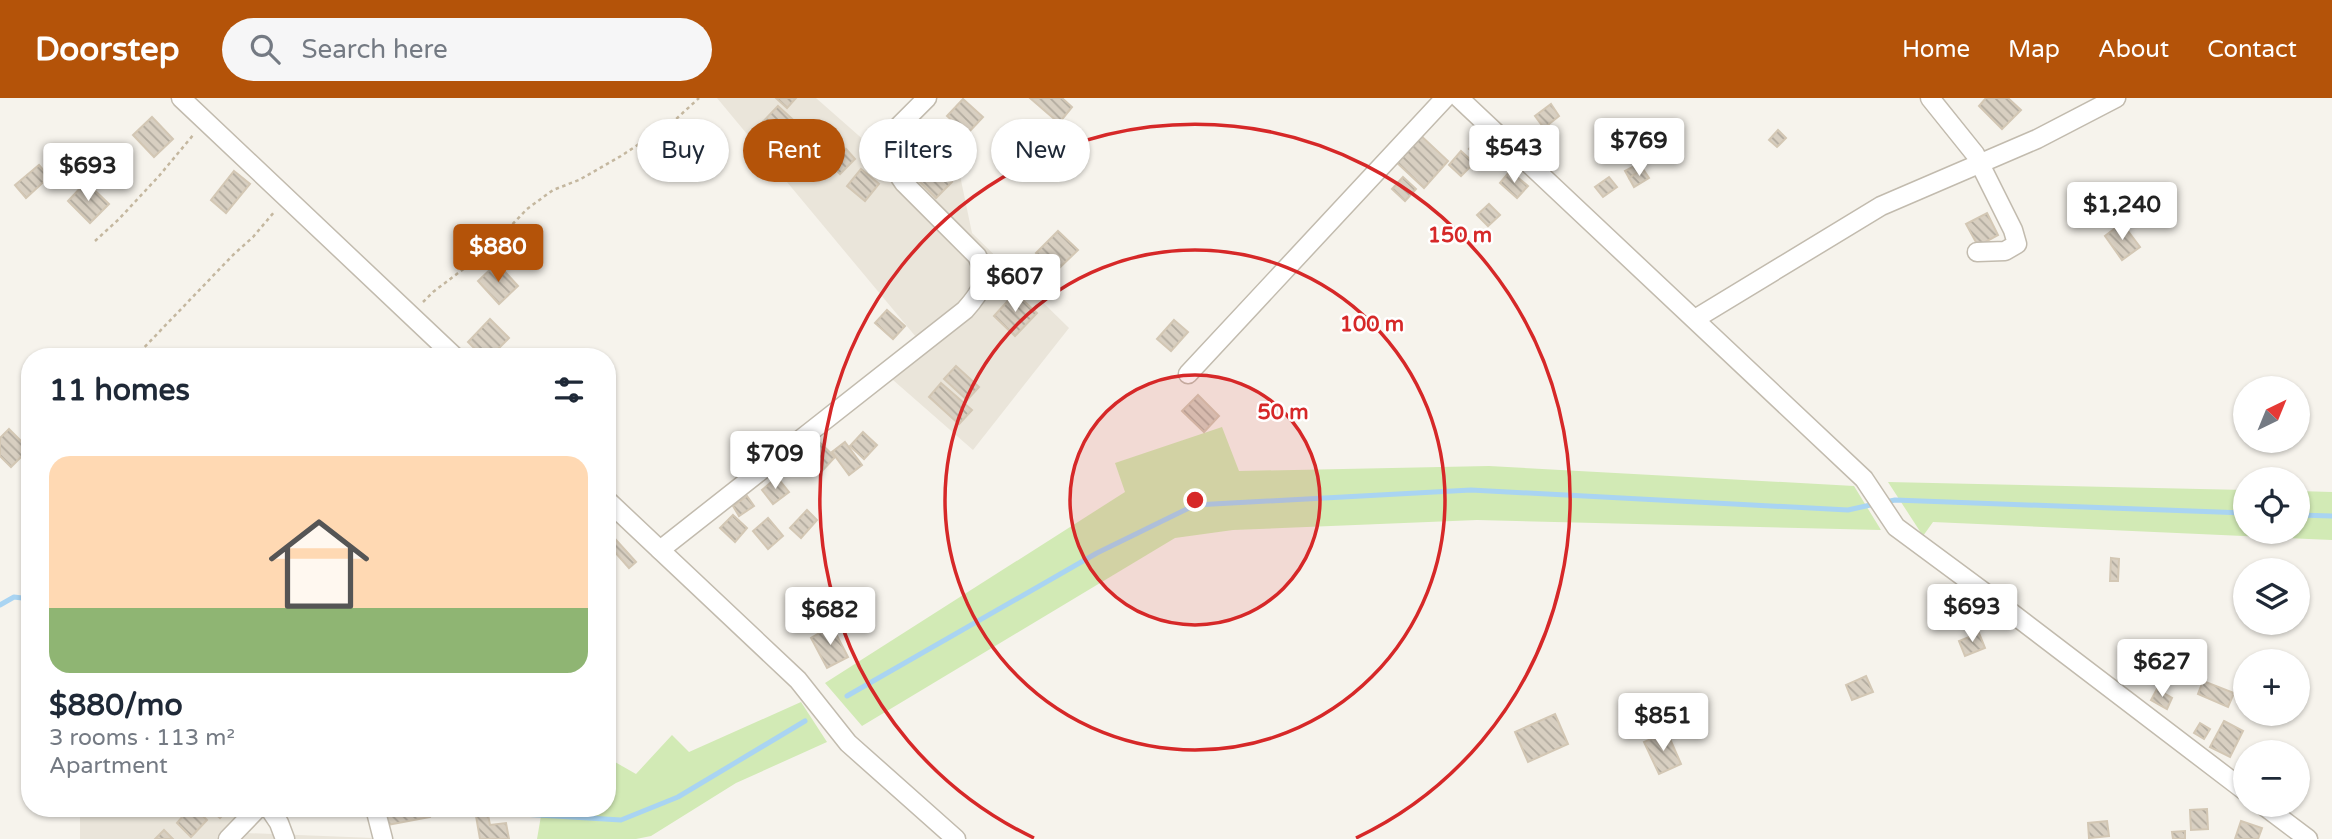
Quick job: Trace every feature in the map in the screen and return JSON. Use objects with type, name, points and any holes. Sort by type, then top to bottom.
[{"type":"street","points":[[181,98],[446,348]]},
{"type":"street","points":[[660,550],[965,310],[978,295],[984,270],[976,256],[904,183],[891,164],[891,144],[899,126],[927,98]]},
{"type":"street","points":[[1188,374],[1445,98]]},
{"type":"street","points":[[1460,98],[1864,479],[1895,527],[2233,782]]},
{"type":"street","points":[[1930,98],[1975,154],[2013,230],[2017,244],[2005,251],[1977,252]]},
{"type":"street","points":[[1695,319],[1881,206],[1979,165],[2116,98]]},
{"type":"street","points":[[616,508],[798,680],[848,743],[956,839]]},
{"type":"street","points":[[228,839],[249,817]]},
{"type":"street","points":[[276,817],[285,839]]},
{"type":"street","points":[[377,817],[383,839]]},
{"type":"street","points":[[2279,817],[2308,839]]},
{"type":"path","points":[[410,314],[433,292],[486,252],[527,209],[553,190],[579,180],[632,149],[674,121],[699,98]]},
{"type":"path","points":[[95,241],[159,176],[206,121]]},
{"type":"path","points":[[144,348],[253,237],[286,197]]},
{"type":"shaded area","points":[[717,98],[816,98],[840,119],[743,119],[743,129]]},
{"type":"shaded area","points":[[845,124],[859,136],[859,182],[961,182],[972,233],[1069,328],[973,450],[885,373],[921,343],[787,182],[845,182]]},
{"type":"shaded area","points":[[80,817],[256,817],[235,839],[80,839]]},
{"type":"shaded area","points":[[246,833],[399,839],[240,839]]},
{"type":"green space","points":[[1222,427],[1239,471],[1489,466],[1854,486],[1881,530],[1477,520],[1233,530],[1175,538],[862,726],[825,683],[1125,492],[1115,463]]},
{"type":"green space","points":[[1888,482],[2233,490],[2233,536],[1933,522],[1923,536]]},
{"type":"green space","points":[[2310,491],[2332,492],[2332,540],[2310,539]]},
{"type":"green space","points":[[801,702],[827,742],[736,783],[651,836],[636,839],[537,839],[541,817],[616,817],[616,763],[636,774],[672,735],[689,752]]},
{"type":"building","points":[[776,98],[796,98],[787,108]]},
{"type":"building","points":[[1030,98],[1062,98],[1072,107],[1062,119],[1054,119]]},
{"type":"building","points":[[1986,98],[2008,98],[2021,110],[2002,129],[1979,106]]},
{"type":"building","points":[[963,99],[983,117],[977,123],[977,119],[950,119],[947,116]]},
{"type":"building","points":[[1551,104],[1559,116],[1544,128],[1535,116]]},
{"type":"building","points":[[778,106],[792,119],[766,119]]},
{"type":"building","points":[[152,117],[173,139],[154,157],[133,135]]},
{"type":"building","points":[[1778,130],[1786,138],[1777,147],[1769,140]]},
{"type":"building","points":[[1418,133],[1448,161],[1424,188],[1393,159]]},
{"type":"building","points":[[1481,135],[1503,156],[1491,169],[1469,149]]},
{"type":"building","points":[[845,150],[855,159],[845,169]]},
{"type":"building","points":[[1461,151],[1474,163],[1461,176],[1449,165]]},
{"type":"building","points":[[1640,163],[1643,169],[1629,178],[1625,171]]},
{"type":"building","points":[[39,165],[49,177],[26,198],[15,185]]},
{"type":"building","points":[[1643,169],[1649,178],[1634,187],[1629,178]]},
{"type":"building","points":[[234,171],[250,184],[226,213],[211,200]]},
{"type":"building","points":[[859,171],[859,182],[879,184],[865,201],[847,186]]},
{"type":"building","points":[[1510,171],[1528,186],[1517,198],[1500,183]]},
{"type":"building","points":[[1403,177],[1416,189],[1405,201],[1392,189]]},
{"type":"building","points":[[1609,177],[1617,187],[1603,197],[1595,187]]},
{"type":"building","points":[[86,182],[109,204],[90,223],[68,201]]},
{"type":"building","points":[[920,182],[952,182],[936,198]]},
{"type":"building","points":[[1489,204],[1500,215],[1488,226],[1477,215]]},
{"type":"building","points":[[1987,213],[1998,235],[1978,246],[1966,224]]},
{"type":"building","points":[[2122,223],[2140,247],[2122,260],[2105,236]]},
{"type":"building","points":[[1058,231],[1078,250],[1055,272],[1036,253]]},
{"type":"building","points":[[497,263],[518,286],[499,304],[478,281]]},
{"type":"building","points":[[1015,293],[1037,313],[1015,336],[994,316]]},
{"type":"building","points":[[887,310],[905,326],[893,339],[875,323]]},
{"type":"building","points":[[490,319],[509,338],[499,348],[474,348],[468,342]]},
{"type":"building","points":[[1174,320],[1188,332],[1171,351],[1157,339]]},
{"type":"building","points":[[956,366],[979,387],[967,400],[944,379]]},
{"type":"building","points":[[941,383],[972,410],[959,424],[929,397]]},
{"type":"building","points":[[1198,395],[1219,416],[1204,432],[1182,411]]},
{"type":"building","points":[[9,429],[21,441],[21,457],[11,467],[0,456],[0,438]]},
{"type":"building","points":[[863,432],[877,445],[864,459],[850,446]]},
{"type":"building","points":[[817,440],[835,457],[821,472],[803,455]]},
{"type":"building","points":[[845,442],[862,465],[849,475],[832,452]]},
{"type":"building","points":[[777,477],[789,492],[773,504],[762,490]]},
{"type":"building","points":[[747,496],[754,506],[739,516],[733,506]]},
{"type":"building","points":[[807,510],[817,520],[801,538],[790,528]]},
{"type":"building","points":[[733,515],[747,528],[735,542],[720,528]]},
{"type":"building","points":[[768,518],[783,536],[768,549],[753,531]]},
{"type":"building","points":[[616,540],[636,562],[629,568],[616,553]]},
{"type":"building","points":[[2111,558],[2119,559],[2118,581],[2110,581]]},
{"type":"building","points":[[832,626],[848,657],[827,668],[811,638]]},
{"type":"building","points":[[1979,633],[1985,648],[1965,656],[1959,641]]},
{"type":"building","points":[[1866,676],[1873,692],[1852,700],[1846,685]]},
{"type":"building","points":[[2203,681],[2233,693],[2228,707],[2198,694]]},
{"type":"building","points":[[2157,689],[2172,698],[2167,709],[2151,700]]},
{"type":"building","points":[[1555,714],[1568,744],[1528,762],[1515,732]]},
{"type":"building","points":[[2224,721],[2243,731],[2238,740],[2233,740],[2230,757],[2210,747]]},
{"type":"building","points":[[2200,723],[2210,729],[2204,739],[2194,733]]},
{"type":"building","points":[[1667,732],[1681,764],[1659,774],[1644,742]]},
{"type":"building","points":[[2207,809],[2208,829],[2191,830],[2190,810]]},
{"type":"building","points":[[182,817],[204,817],[207,820],[191,837],[177,823]]},
{"type":"building","points":[[386,817],[430,817],[387,825]]},
{"type":"building","points":[[476,817],[488,817],[490,825],[506,823],[509,839],[480,839]]},
{"type":"building","points":[[2107,821],[2109,836],[2089,838],[2088,823]]},
{"type":"building","points":[[2241,821],[2262,828],[2258,839],[2235,839]]},
{"type":"building","points":[[164,830],[173,839],[155,839]]},
{"type":"building","points":[[2185,831],[2185,839],[2173,839],[2172,832]]},
{"type":"waterway","points":[[847,696],[1097,553],[1195,505],[1471,490],[1848,510],[1875,504]]},
{"type":"waterway","points":[[1885,502],[1895,500],[2233,513]]},
{"type":"waterway","points":[[2310,515],[2332,516]]},
{"type":"waterway","points":[[0,605],[14,597],[21,598]]},
{"type":"waterway","points":[[572,817],[621,820],[678,797],[805,721]]}]
